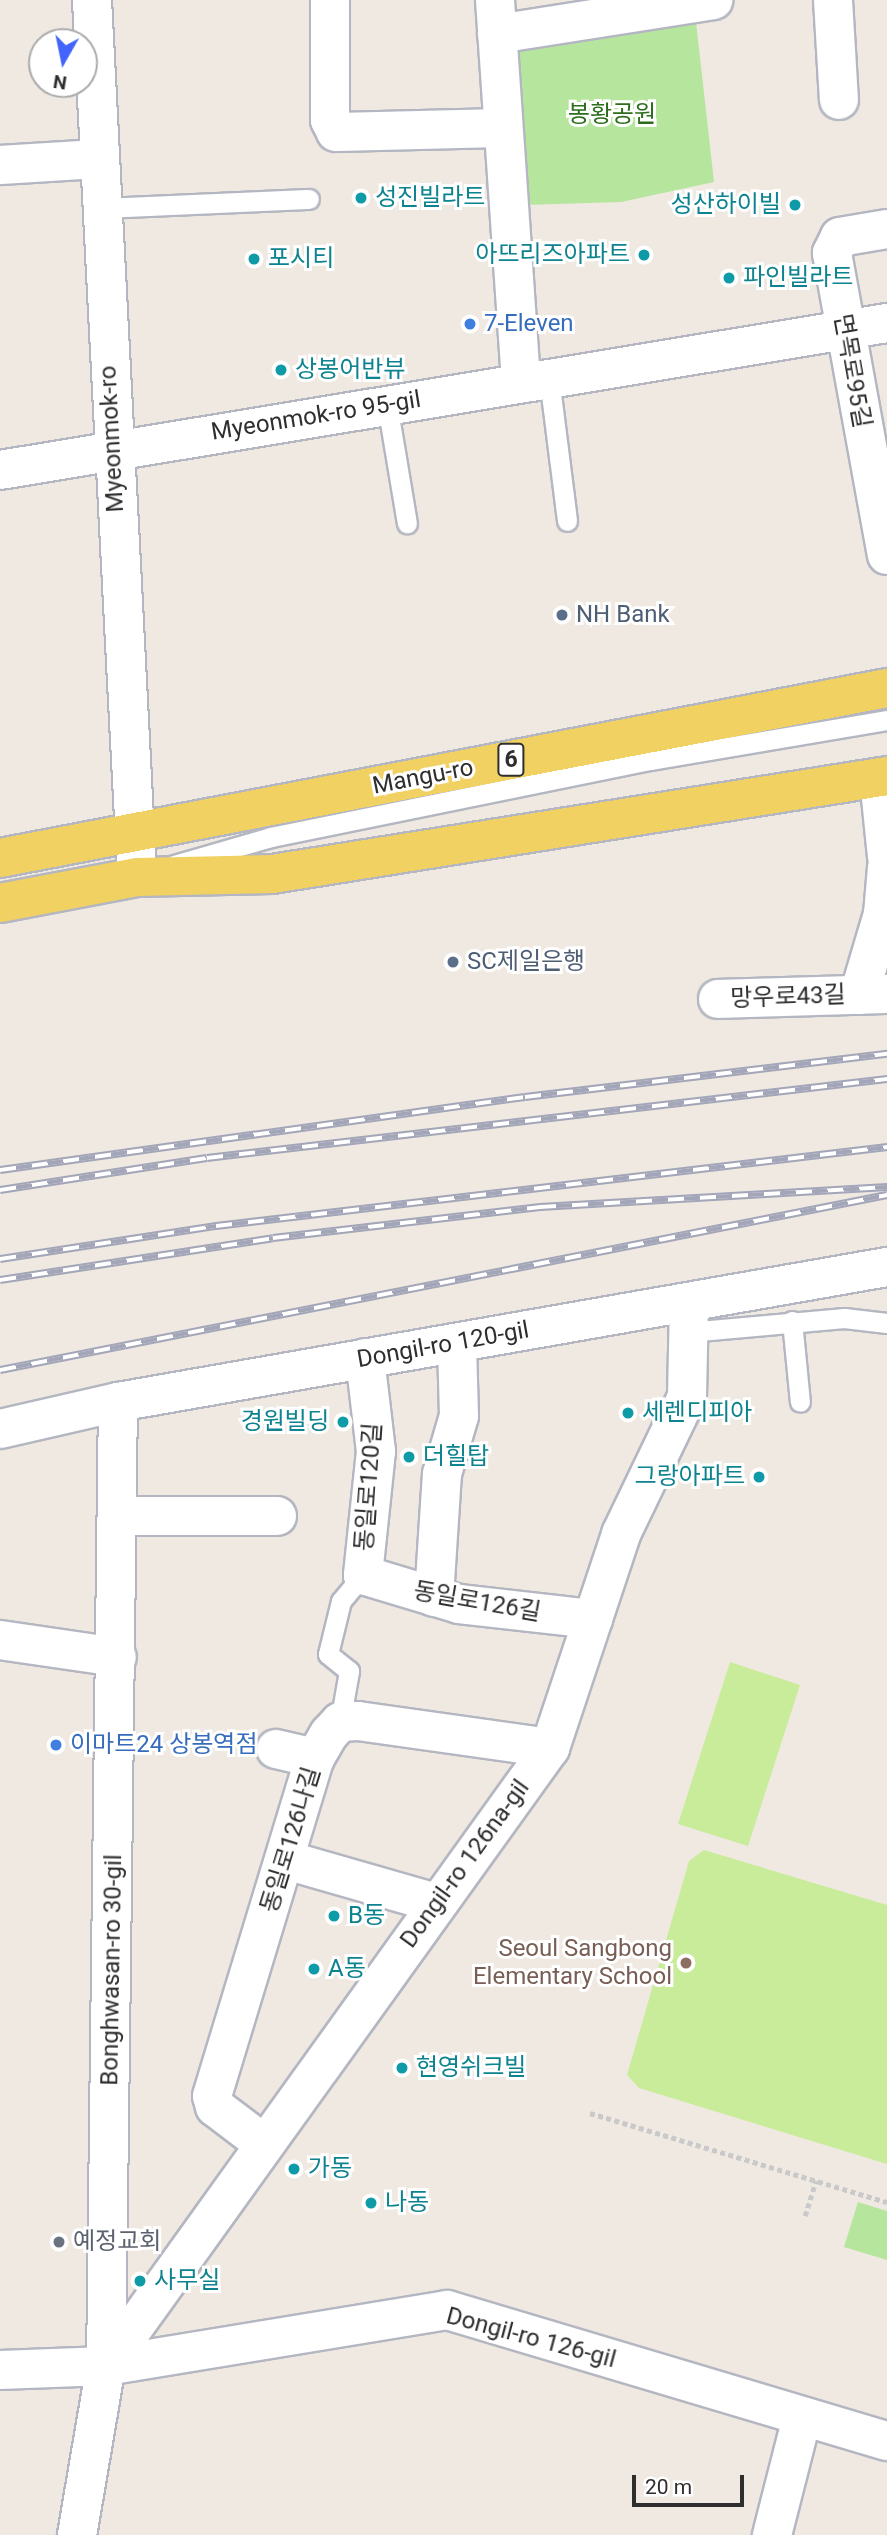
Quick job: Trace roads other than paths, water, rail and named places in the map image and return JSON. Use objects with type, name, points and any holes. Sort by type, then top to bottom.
[{"type":"main road","name":"Mangu-ro","points":[[0,858],[887,688]]},
{"type":"main road","points":[[0,903],[137,877],[272,874],[883,777]]},
{"type":"street","name":"Myeonmok-ro","points":[[92,0],[112,450],[137,877]]},
{"type":"street","points":[[330,0],[330,120],[336,132],[503,128]]},
{"type":"street","points":[[535,381],[503,128],[496,17],[713,0]]},
{"type":"street","points":[[833,0],[839,100]]},
{"type":"street","points":[[0,165],[99,159]]},
{"type":"street","name":"면목로95길","points":[[887,229],[834,240],[832,253],[843,330],[887,555]]},
{"type":"street","name":"Myeonmok-ro 95-gil","points":[[0,470],[887,323]]},
{"type":"street","points":[[883,777],[887,857]]},
{"type":"street","name":"망우로43길","points":[[718,999],[873,994],[887,867]]},
{"type":"street","name":"Dongil-ro 120-gil","points":[[0,1429],[118,1402],[365,1357],[457,1343],[689,1317],[887,1267]]},
{"type":"street","name":"Dongil-ro 126na-gil","points":[[106,2366],[436,1903],[550,1748],[621,1534],[687,1397],[689,1317]]},
{"type":"street","points":[[434,1597],[442,1474],[458,1416],[457,1343]]},
{"type":"street","name":"동일로120길","points":[[363,1575],[376,1451],[365,1357]]},
{"type":"street","name":"Bonghwasan-ro 30-gil","points":[[77,2535],[106,2366],[119,1516],[118,1402]]},
{"type":"street","points":[[119,1516],[277,1516]]},
{"type":"street","name":"동일로126길","points":[[363,1575],[434,1597],[593,1619]]},
{"type":"street","points":[[0,1640],[117,1657]]},
{"type":"street","points":[[340,1722],[550,1748]]},
{"type":"street","name":"동일로126나길","points":[[264,2144],[212,2102],[315,1758],[340,1722]]},
{"type":"street","points":[[276,1749],[315,1758]]},
{"type":"street","points":[[286,1860],[436,1903]]},
{"type":"street","name":"Dongil-ro 126-gil","points":[[0,2370],[106,2366],[447,2310],[887,2441]]},
{"type":"street","points":[[772,2535],[802,2417]]},
{"type":"lane","points":[[101,208],[309,200]]},
{"type":"lane","points":[[535,381],[567,521]]},
{"type":"lane","points":[[387,404],[407,523]]},
{"type":"lane","points":[[137,877],[271,836],[650,760],[887,720]]},
{"type":"lane","points":[[689,1317],[792,1321],[844,1318],[887,1322]]},
{"type":"lane","points":[[792,1321],[800,1402]]},
{"type":"lane","points":[[340,1722],[349,1671],[328,1654],[341,1601],[363,1575]]},
{"type":"railway","points":[[0,1170],[525,1097],[887,1054]]},
{"type":"railway","points":[[0,1190],[207,1158],[887,1079]]},
{"type":"railway","points":[[0,1259],[216,1226],[887,1147]]},
{"type":"railway","points":[[0,1280],[273,1238],[540,1207],[887,1187]]},
{"type":"railway","points":[[0,1370],[887,1195]]},
{"type":"place","name":"성진빌라트","points":[[361,198]]},
{"type":"place","name":"성산하이빌","points":[[795,205]]},
{"type":"place","name":"아뜨리즈아파트","points":[[644,255]]},
{"type":"place","name":"포시티","points":[[254,259]]},
{"type":"place","name":"파인빌라트","points":[[729,278]]},
{"type":"place","name":"7-Eleven","points":[[470,324]]},
{"type":"place","name":"상봉어반뷰","points":[[281,370]]},
{"type":"place","name":"NH Bank","points":[[562,615]]},
{"type":"place","name":"SC제일은행","points":[[453,962]]},
{"type":"place","name":"세렌디피아","points":[[628,1413]]},
{"type":"place","name":"경원빌딩","points":[[343,1422]]},
{"type":"place","name":"더힐탑","points":[[409,1457]]},
{"type":"place","name":"그랑아파트","points":[[759,1477]]},
{"type":"place","name":"이마트24 상봉역점","points":[[56,1745]]},
{"type":"place","name":"B동","points":[[334,1916]]},
{"type":"place","name":"Seoul Sangbong Elementary School","points":[[686,1963]]},
{"type":"place","name":"A동","points":[[314,1969]]},
{"type":"place","name":"현영쉬크빌","points":[[402,2068]]},
{"type":"place","name":"가동","points":[[294,2169]]},
{"type":"place","name":"나동","points":[[371,2203]]},
{"type":"place","name":"예정교회","points":[[59,2242]]},
{"type":"place","name":"사무실","points":[[140,2281]]},
{"type":"park label","name":"봉황공원","points":[[612,115]]}]
